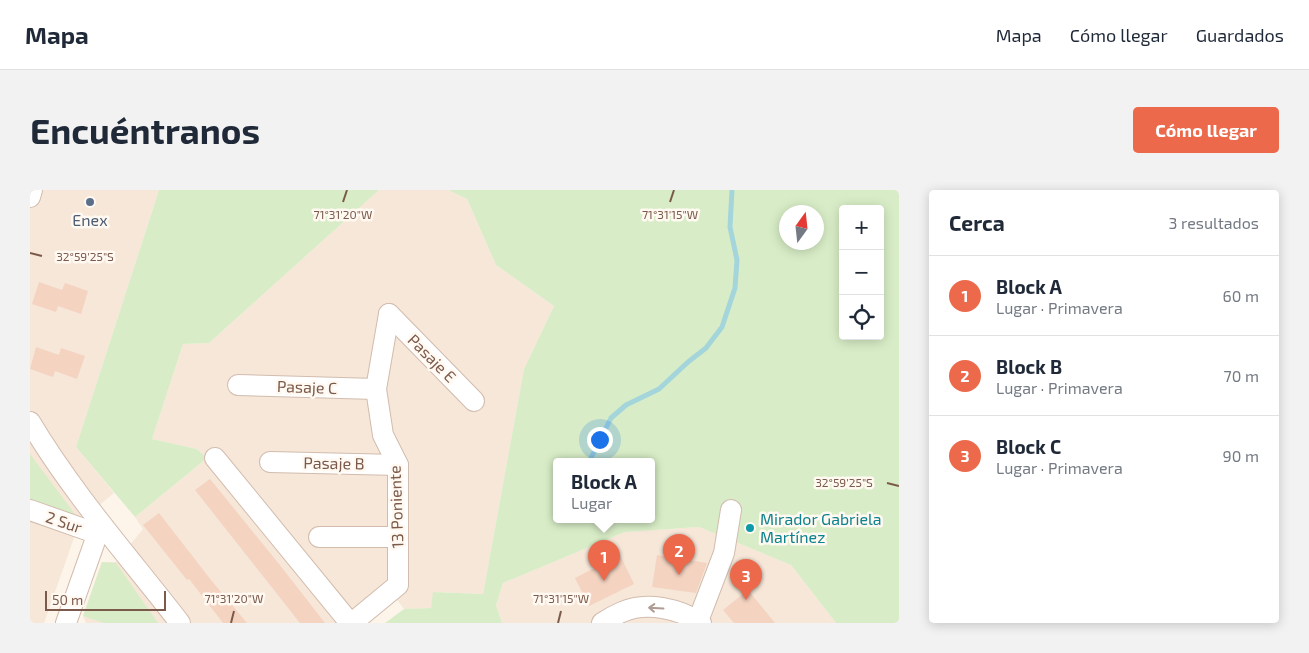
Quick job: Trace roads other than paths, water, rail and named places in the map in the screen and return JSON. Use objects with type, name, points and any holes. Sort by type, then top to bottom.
[{"type":"street","points":[[30,197],[32,190]]},
{"type":"street","name":"13 Poniente","points":[[351,623],[398,585],[398,465],[383,435],[376,389],[389,314]]},
{"type":"street","name":"Pasaje E","points":[[389,314],[474,401]]},
{"type":"street","name":"Pasaje C","points":[[238,385],[376,389]]},
{"type":"street","points":[[30,422],[99,528],[180,623]]},
{"type":"street","points":[[215,458],[351,623]]},
{"type":"street","name":"Pasaje B","points":[[270,462],[398,465]]},
{"type":"street","name":"2 Sur","points":[[30,510],[99,528]]},
{"type":"street","points":[[602,623],[624,611],[649,607],[674,610],[699,622],[724,552],[731,510]]},
{"type":"street","points":[[66,623],[99,528]]},
{"type":"street","points":[[319,537],[398,537]]},
{"type":"waterway","points":[[591,458],[611,418],[626,405],[659,389],[706,348],[722,327],[735,288],[737,260],[730,227],[732,190]]},
{"type":"place","name":"Enex","points":[[90,202]]},
{"type":"place","name":"Mirador Gabriela Martínez","points":[[750,528]]},
{"type":"place","name":"Block B","points":[[679,575]]},
{"type":"place","name":"Block A","points":[[604,581]]},
{"type":"place","name":"Block C","points":[[746,600]]}]
